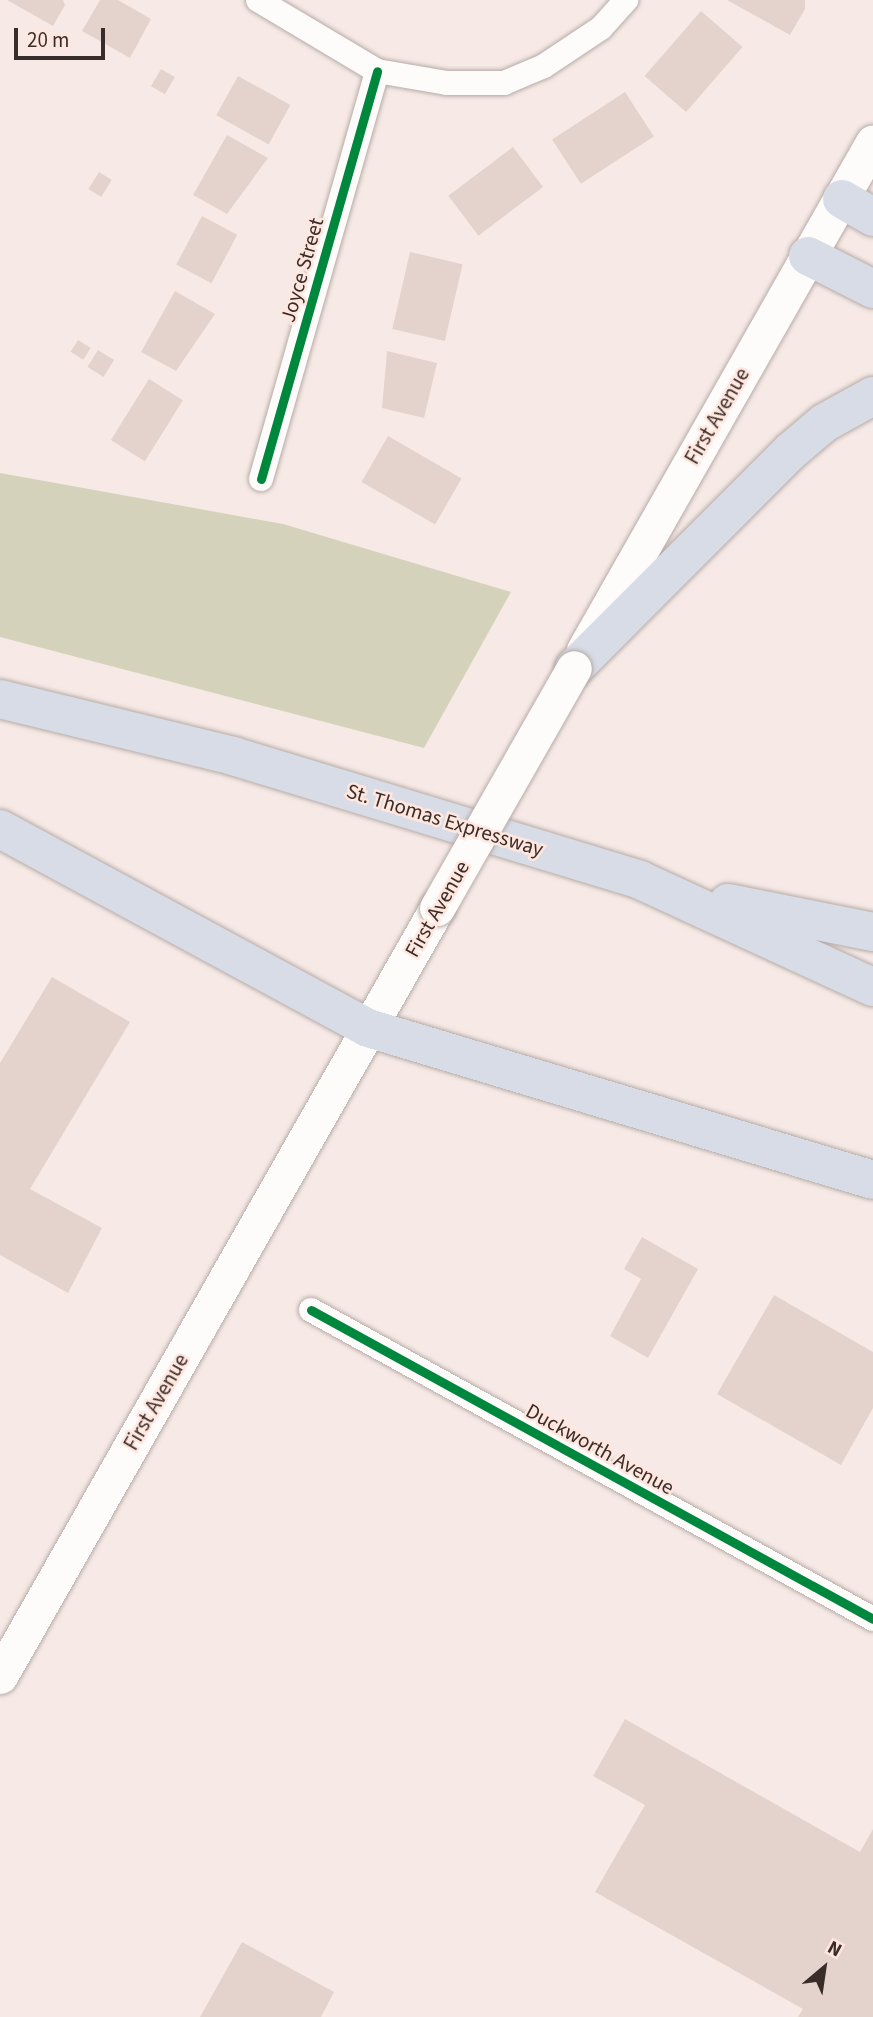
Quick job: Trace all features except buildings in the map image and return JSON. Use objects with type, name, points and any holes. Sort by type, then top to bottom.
[{"type":"highway","points":[[808,256],[873,289]]},
{"type":"highway","points":[[574,668],[790,451],[824,423],[873,396]]},
{"type":"highway","name":"St. Thomas Expressway","points":[[0,699],[233,757],[640,880],[873,987]]},
{"type":"highway","points":[[0,829],[368,1028],[873,1180]]},
{"type":"highway","points":[[640,880],[873,932]]},
{"type":"main road","name":"First Avenue","points":[[0,1676],[808,256],[857,208],[873,142]]},
{"type":"street","points":[[258,0],[377,71],[447,83],[503,83],[577,47],[626,0]]},
{"type":"street","name":"Joyce Street","points":[[261,479],[377,71]]},
{"type":"street","name":"Duckworth Avenue","points":[[311,1310],[873,1619]]},
{"type":"shaded area","points":[[0,473],[283,524],[511,592],[424,748],[0,637]]},
{"type":"cycle path","points":[[261,479],[377,71]]},
{"type":"cycle path","points":[[311,1310],[873,1619]]}]
